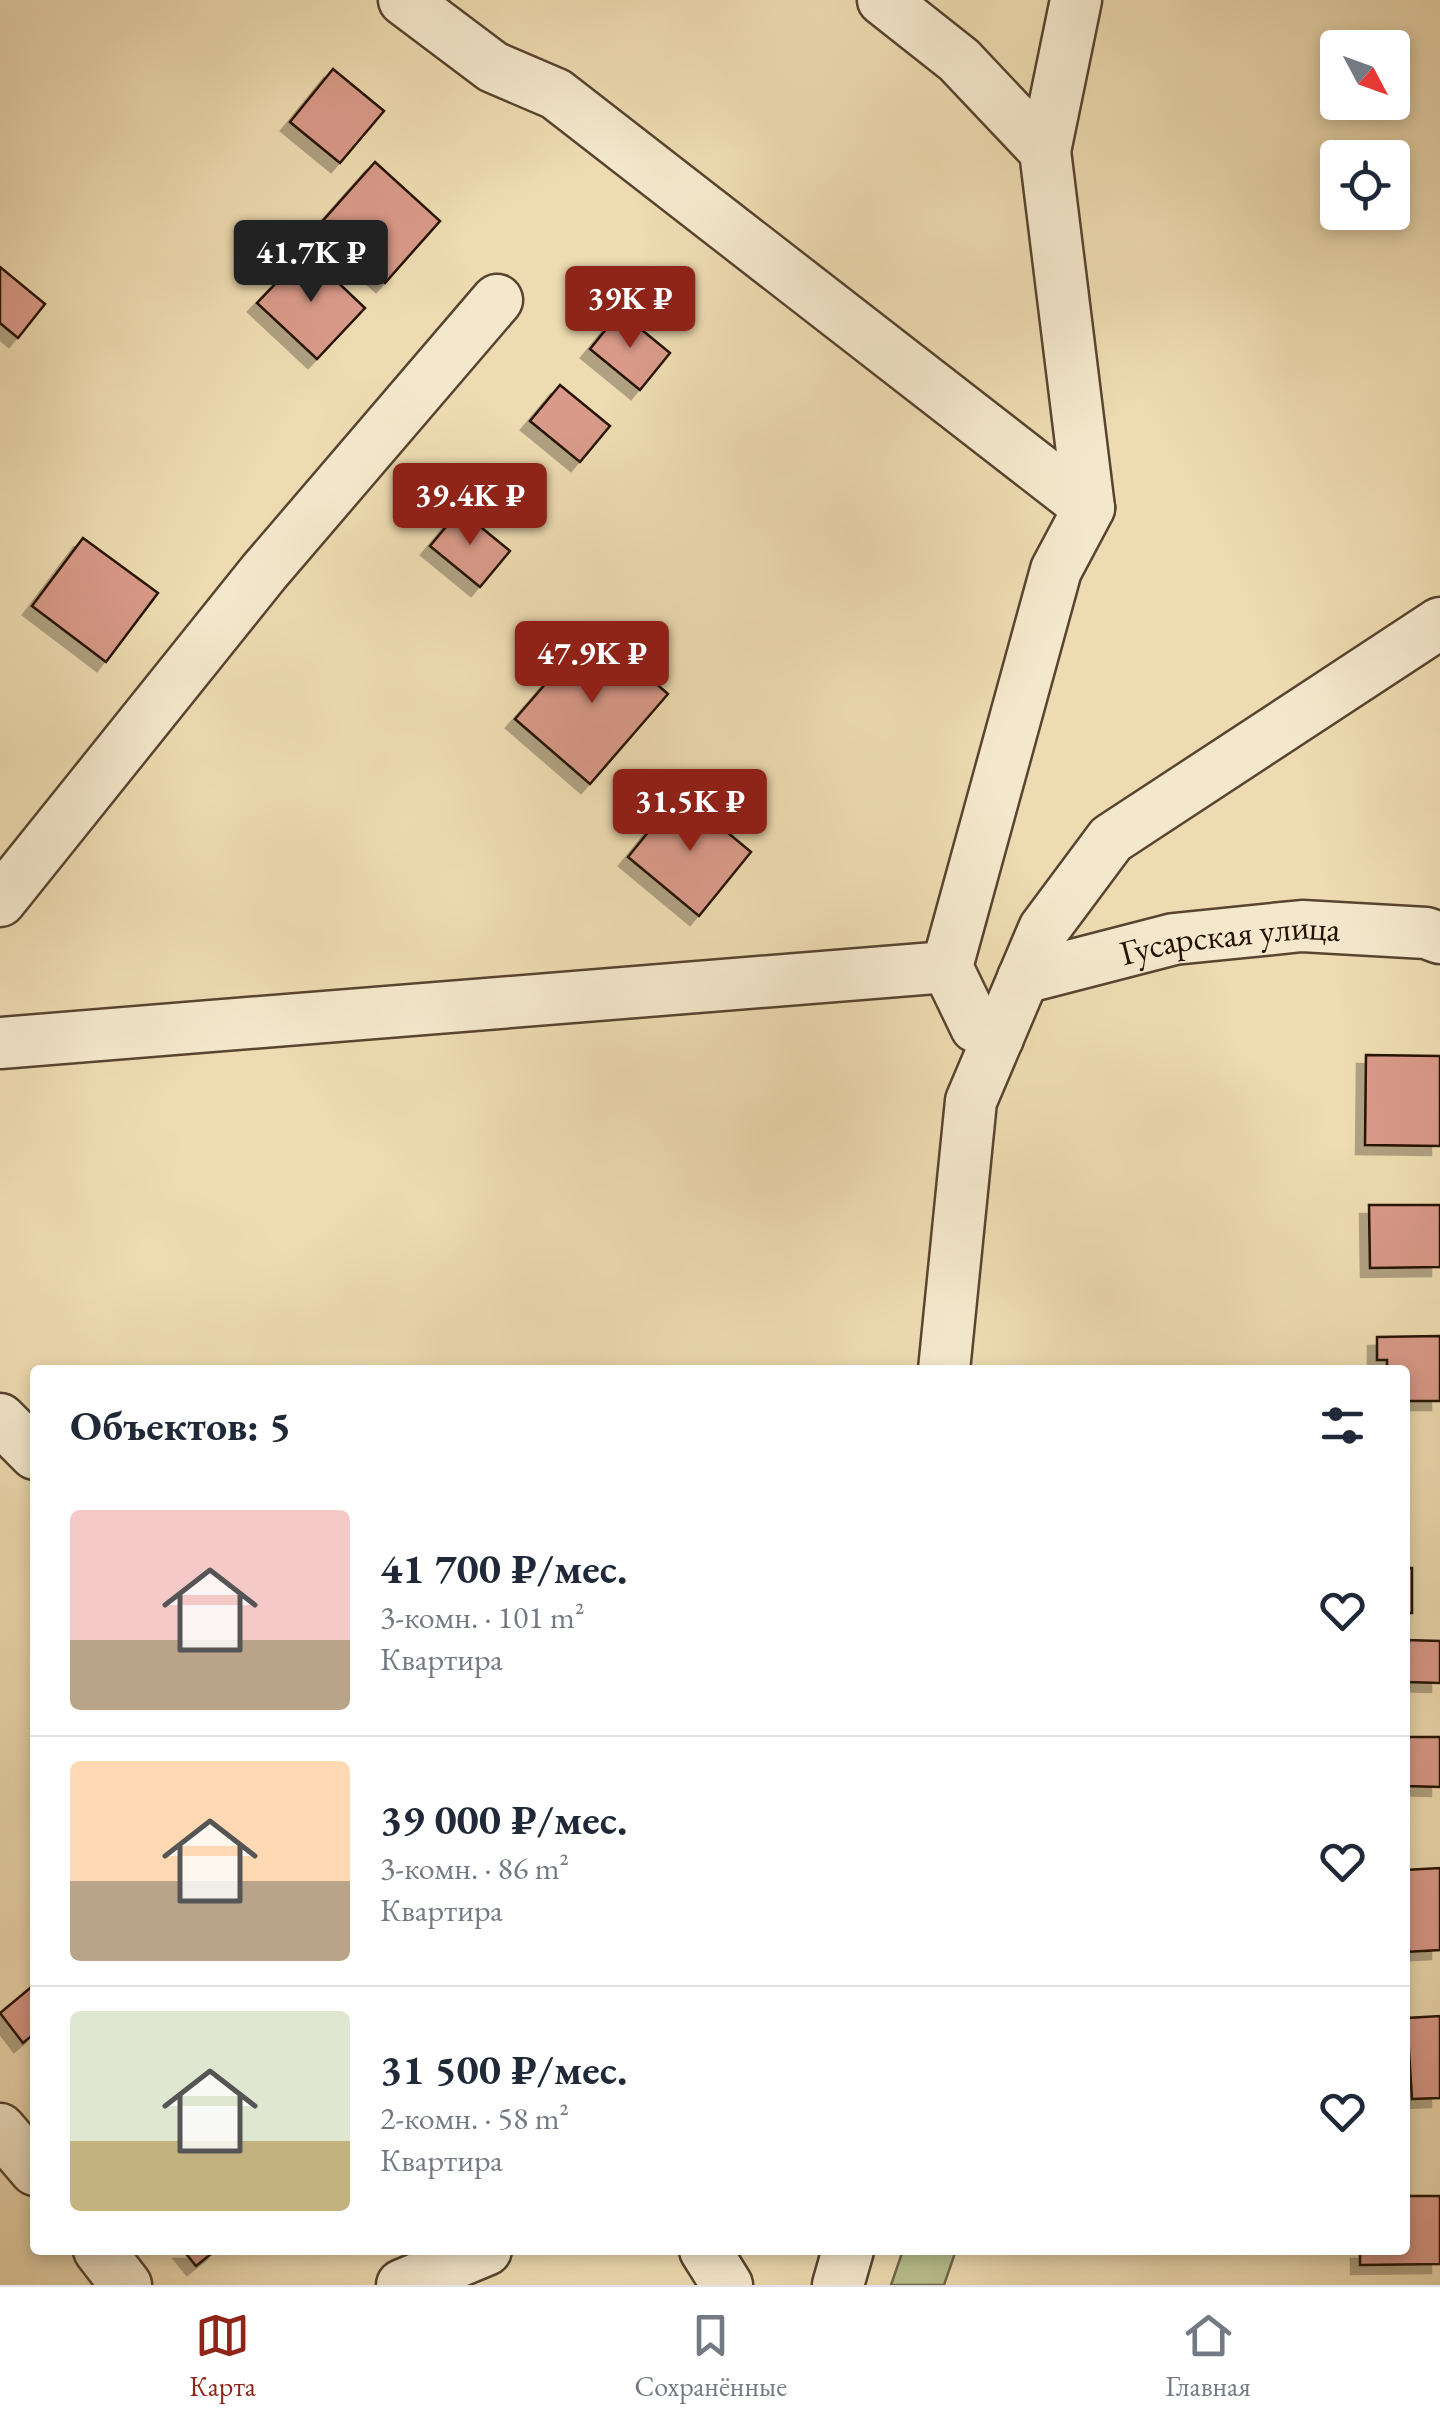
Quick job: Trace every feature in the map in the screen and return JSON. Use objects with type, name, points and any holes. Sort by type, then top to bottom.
[{"type":"street","points":[[404,0],[493,67],[556,94],[1089,508]]},
{"type":"street","points":[[884,0],[959,60],[1045,151]]},
{"type":"street","points":[[998,1038],[976,1027],[947,967],[1056,570],[1089,508],[1045,151],[1076,0]]},
{"type":"street","points":[[0,901],[264,572],[497,300]]},
{"type":"street","points":[[945,1365],[971,1101],[1044,929],[1111,839],[1440,623]]},
{"type":"street","name":"Гусарская улица","points":[[1024,978],[1174,939],[1284,928],[1426,933],[1440,938]]},
{"type":"street","points":[[0,1043],[947,967]]},
{"type":"street","points":[[0,1420],[30,1449]]},
{"type":"street","points":[[0,2129],[30,2164]]},
{"type":"street","points":[[103,2255],[126,2285]]},
{"type":"street","points":[[402,2285],[474,2255]]},
{"type":"street","points":[[707,2255],[727,2285]]},
{"type":"street","points":[[838,2285],[847,2255]]},
{"type":"green space","points":[[901,2255],[954,2255],[944,2285],[891,2285]]},
{"type":"building","points":[[333,69],[384,111],[340,163],[290,122]]},
{"type":"building","points":[[375,162],[440,221],[385,283],[320,224]]},
{"type":"building","points":[[306,252],[365,308],[317,359],[257,303]]},
{"type":"building","points":[[0,267],[45,304],[18,338],[0,323]]},
{"type":"building","points":[[620,312],[670,353],[640,390],[590,349]]},
{"type":"building","points":[[560,385],[610,426],[580,462],[530,421]]},
{"type":"building","points":[[460,510],[510,551],[480,587],[430,546]]},
{"type":"building","points":[[83,538],[158,593],[106,662],[32,606]]},
{"type":"building","points":[[593,629],[668,694],[590,784],[515,719]]},
{"type":"building","points":[[680,793],[751,852],[699,916],[628,857]]},
{"type":"building","points":[[1366,1055],[1440,1056],[1440,1146],[1365,1145]]},
{"type":"building","points":[[1369,1205],[1440,1205],[1440,1267],[1370,1268]]},
{"type":"building","points":[[1440,1336],[1440,1401],[1410,1401],[1410,1365],[1387,1365],[1387,1360],[1377,1360],[1377,1337]]},
{"type":"building","points":[[1410,1568],[1412,1568],[1410,1613]]},
{"type":"building","points":[[1410,1640],[1440,1641],[1440,1683],[1410,1682]]},
{"type":"building","points":[[1410,1737],[1440,1737],[1440,1787],[1410,1786]]},
{"type":"building","points":[[1440,1868],[1440,1950],[1410,1952],[1410,1870]]},
{"type":"building","points":[[30,1988],[30,2037],[23,2043],[0,2013]]},
{"type":"building","points":[[1440,2016],[1440,2098],[1412,2099],[1410,2018]]},
{"type":"building","points":[[1410,2196],[1440,2196],[1440,2264],[1360,2265],[1360,2255],[1410,2255]]},
{"type":"building","points":[[187,2255],[210,2255],[196,2266]]}]
